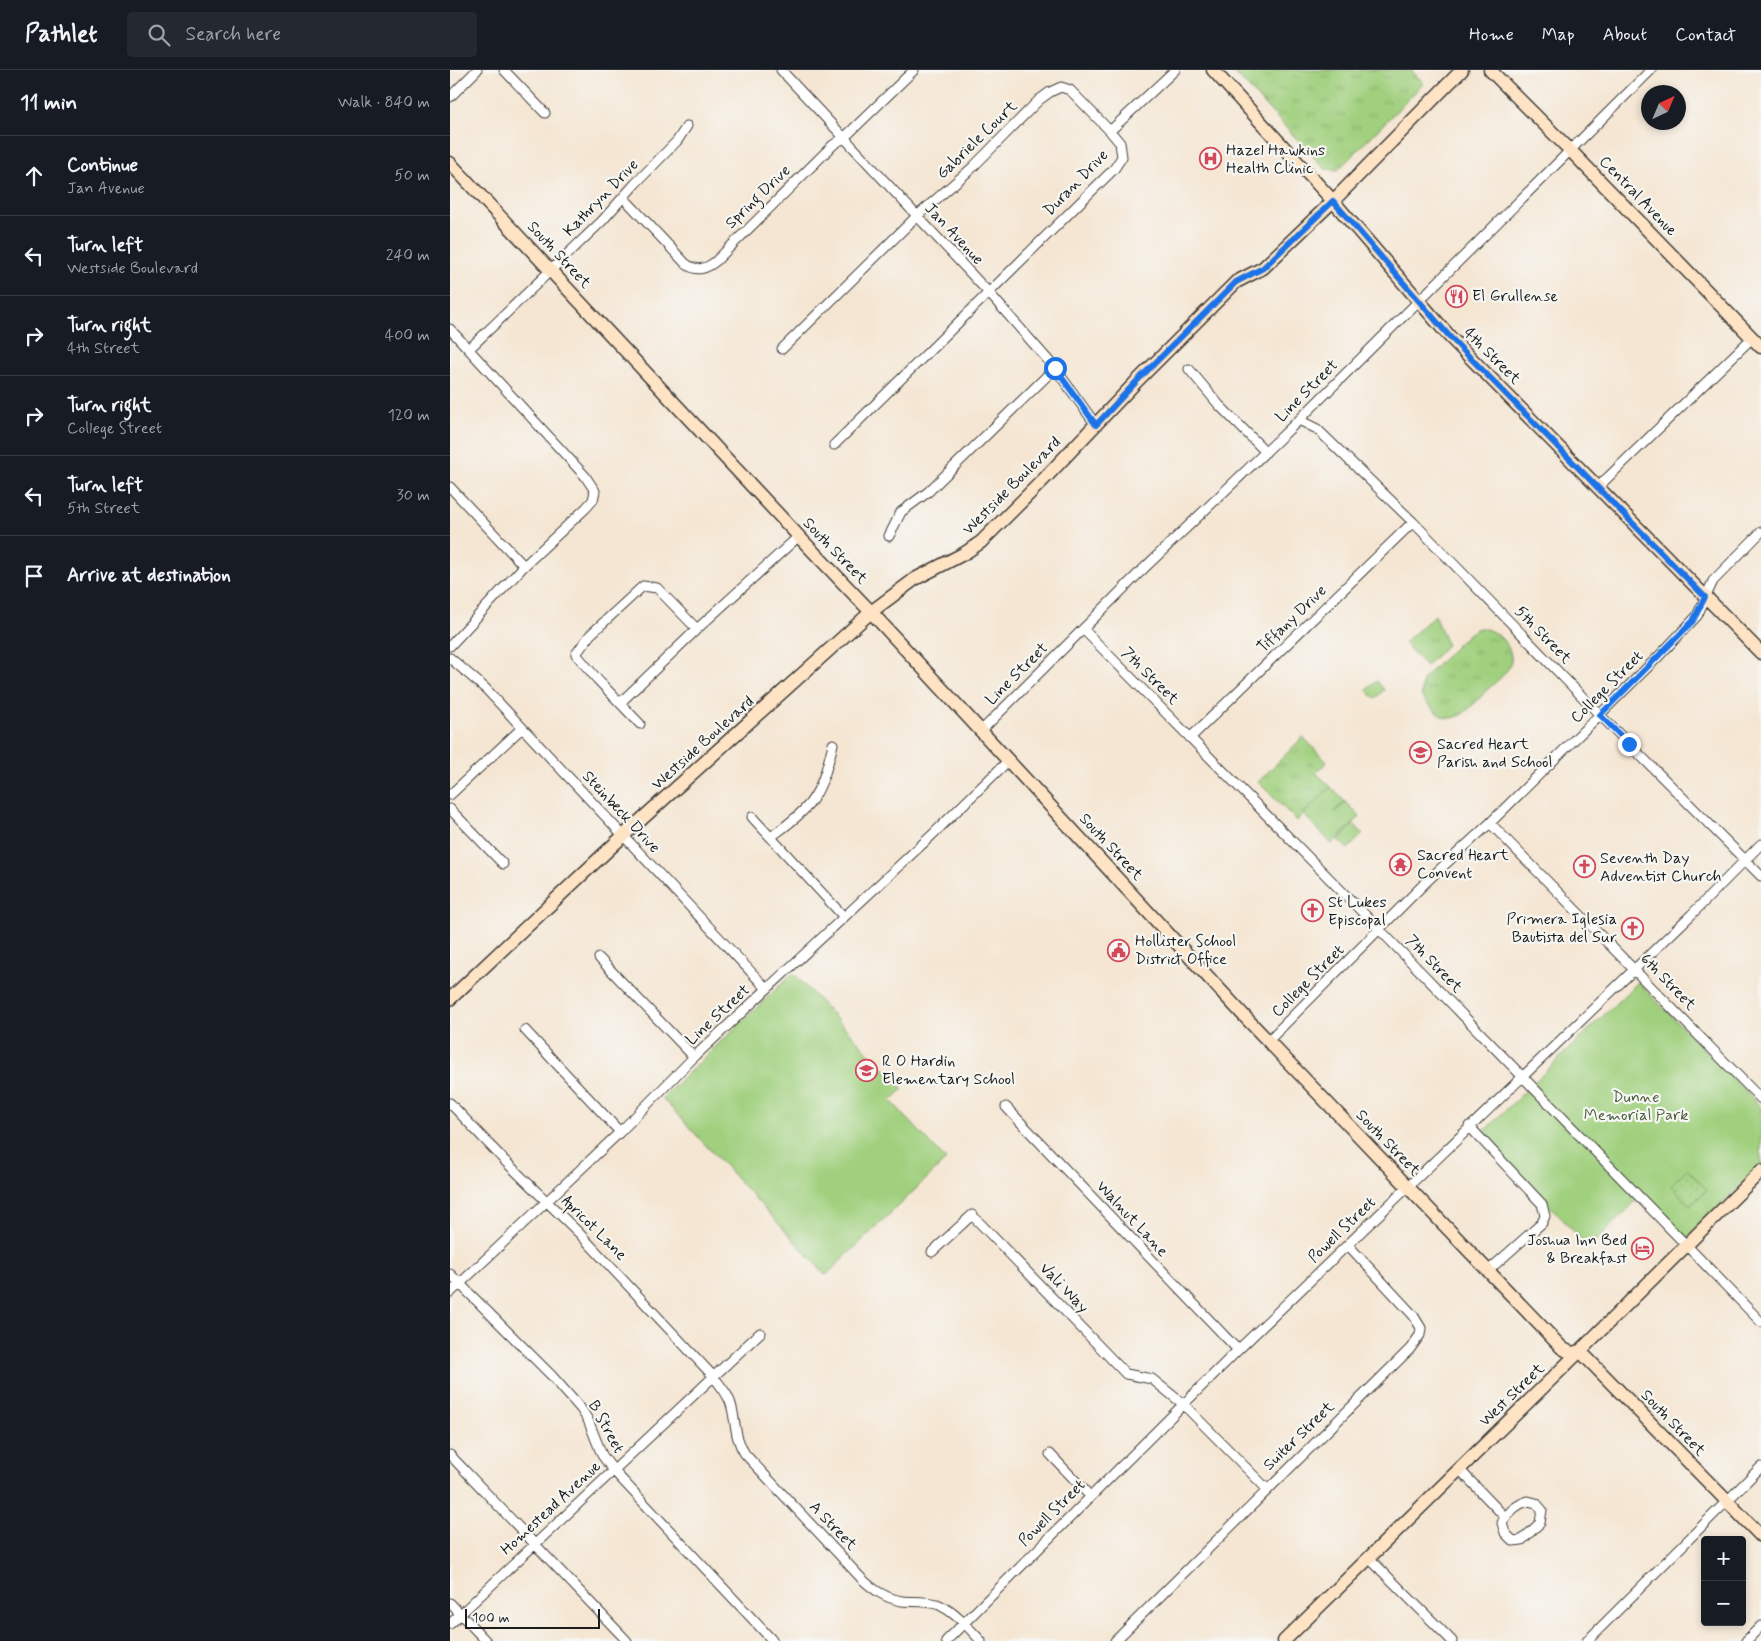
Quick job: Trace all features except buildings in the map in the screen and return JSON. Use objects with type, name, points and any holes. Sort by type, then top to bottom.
[{"type":"street","points":[[450,97],[477,70]]},
{"type":"street","points":[[504,70],[545,113]]},
{"type":"street","name":"Jan Avenue","points":[[781,70],[845,137],[1055,368],[1096,425]]},
{"type":"street","name":"Spring Drive","points":[[623,197],[686,264],[695,269],[705,268],[716,262],[833,145],[845,137],[914,70]]},
{"type":"street","name":"Duran Drive","points":[[834,445],[1114,169],[1122,157],[1120,143],[1110,132],[1175,70]]},
{"type":"street","name":"4th Street","points":[[1213,70],[1333,201],[1450,337],[1761,653]]},
{"type":"street","name":"Westside Boulevard","points":[[450,999],[623,836],[871,612],[915,579],[965,553],[981,542],[1236,282],[1263,268],[1333,201],[1462,70]]},
{"type":"street","name":"Central Avenue","points":[[1490,70],[1757,342]]},
{"type":"street","name":"Line Street","points":[[981,731],[1144,569],[1300,420],[1652,70]]},
{"type":"street","name":"Gabriele Court","points":[[782,349],[917,216],[972,168],[1039,100],[1050,92],[1061,87],[1070,90],[1110,132]]},
{"type":"street","name":"Kathryn Drive","points":[[469,349],[602,221],[677,141],[687,126]]},
{"type":"street","name":"South Street","points":[[450,163],[871,612],[1008,762],[1133,893],[1268,1041],[1562,1348],[1571,1353],[1580,1351],[1761,1536]]},
{"type":"street","points":[[450,329],[582,472],[595,491],[593,500],[586,508],[524,566],[450,646]]},
{"type":"street","points":[[1598,487],[1757,342]]},
{"type":"street","points":[[889,536],[901,512],[928,492],[1055,368]]},
{"type":"street","points":[[1189,368],[1219,404],[1266,452]]},
{"type":"street","name":"5th Street","points":[[1300,420],[1317,429],[1413,522],[1600,715],[1761,876]]},
{"type":"street","points":[[450,487],[524,566]]},
{"type":"street","name":"Tiffany Drive","points":[[1190,738],[1413,522]]},
{"type":"street","name":"College Street","points":[[1268,1041],[1426,882],[1490,823],[1693,621],[1717,576],[1761,532]]},
{"type":"street","points":[[621,702],[697,629],[799,536]]},
{"type":"street","points":[[640,724],[576,654],[590,635],[643,586],[657,588],[697,629]]},
{"type":"street","name":"7th Street","points":[[1083,629],[1523,1076],[1761,1322]]},
{"type":"street","name":"Steinbeck Drive","points":[[450,658],[486,689],[767,989]]},
{"type":"street","points":[[450,795],[522,728]]},
{"type":"street","points":[[770,837],[810,803],[818,791],[825,774],[834,744]]},
{"type":"street","name":"Line Street","points":[[450,1293],[620,1132],[694,1057],[1008,762]]},
{"type":"street","points":[[450,809],[502,864]]},
{"type":"street","points":[[752,817],[844,917]]},
{"type":"street","name":"6th Street","points":[[1490,823],[1761,1098]]},
{"type":"street","name":"Powell Street","points":[[946,1641],[1238,1350],[1635,969],[1761,844]]},
{"type":"street","points":[[599,958],[694,1057]]},
{"type":"street","points":[[526,1030],[620,1132]]},
{"type":"street","name":"Apricot Lane","points":[[450,1103],[636,1293],[714,1377]]},
{"type":"street","name":"Walnut Lane","points":[[1006,1107],[1238,1350]]},
{"type":"street","points":[[1470,1126],[1542,1204],[1545,1216],[1542,1223],[1489,1270]]},
{"type":"street","name":"West Street","points":[[1284,1641],[1761,1171]]},
{"type":"street","name":"Vali Way","points":[[932,1252],[972,1215],[1126,1374],[1152,1378],[1183,1404]]},
{"type":"street","name":"Suiter Street","points":[[1115,1641],[1267,1488],[1410,1349],[1420,1335],[1420,1324],[1413,1315],[1348,1245]]},
{"type":"street","name":"B Street","points":[[450,1274],[552,1376],[581,1409],[588,1420],[602,1455],[613,1470],[773,1641]]},
{"type":"street","name":"Homestead Avenue","points":[[450,1624],[760,1333]]},
{"type":"street","name":"A Street","points":[[714,1377],[728,1397],[732,1407],[736,1435],[739,1445],[745,1454],[862,1579],[883,1595],[903,1601],[936,1604],[964,1623],[981,1641]]},
{"type":"street","points":[[1183,1404],[1267,1488]]},
{"type":"street","points":[[1050,1454],[1090,1496]]},
{"type":"street","points":[[450,1455],[627,1641]]},
{"type":"street","points":[[1587,1641],[1761,1467]]},
{"type":"street","points":[[1459,1469],[1505,1517]]},
{"type":"street","points":[[1528,1501],[1539,1505],[1543,1513],[1538,1526],[1519,1542],[1513,1541],[1505,1533],[1502,1523],[1505,1517],[1520,1504],[1528,1501]]},
{"type":"street","points":[[1369,1558],[1452,1641]]},
{"type":"street","points":[[450,1603],[486,1641]]},
{"type":"street","points":[[1746,1641],[1761,1626]]},
{"type":"green space","points":[[1232,70],[1411,70],[1424,83],[1338,170],[1325,169]]},
{"type":"green space","points":[[1435,615],[1447,645],[1426,666],[1404,643]]},
{"type":"green space","points":[[1480,628],[1491,631],[1502,639],[1511,655],[1510,665],[1502,676],[1464,713],[1457,717],[1449,718],[1442,716],[1428,705],[1421,695],[1423,679],[1467,635]]},
{"type":"green space","points":[[1377,681],[1384,690],[1375,699],[1366,690]]},
{"type":"green space","points":[[1303,737],[1327,762],[1316,773],[1331,787],[1297,821],[1258,782]]},
{"type":"green space","points":[[1331,787],[1345,802],[1334,812],[1346,802],[1360,817],[1332,844],[1303,814]]},
{"type":"green space","points":[[1354,824],[1363,834],[1348,849],[1338,840]]},
{"type":"green space","points":[[793,973],[903,1089],[891,1101],[946,1160],[826,1275],[662,1098]]},
{"type":"green space","name":"Dunne Memorial Park","points":[[1638,982],[1761,1107],[1761,1165],[1687,1239],[1643,1194],[1589,1248],[1482,1133]]},
{"type":"green space","points":[[1687,1169],[1707,1190],[1690,1206],[1671,1185]]},
{"type":"place","name":"Hazel Hawkins Health Clinic","points":[[1210,159]]},
{"type":"place","name":"El Grullense","points":[[1456,296]]},
{"type":"place","name":"Sacred Heart Parish and School","points":[[1421,753]]},
{"type":"place","name":"Sacred Heart Convent","points":[[1401,864]]},
{"type":"place","name":"Seventh Day Adventist Church","points":[[1584,867]]},
{"type":"place","name":"St Lukes Episcopal","points":[[1312,911]]},
{"type":"place","name":"Primera Iglesia Bautista del Sur","points":[[1633,928]]},
{"type":"place","name":"Hollister School District Office","points":[[1119,950]]},
{"type":"place","name":"R O Hardin Elementary School","points":[[866,1070]]},
{"type":"place","name":"Joshua Inn Bed & Breakfast","points":[[1643,1249]]},
{"type":"route","points":[[1055,368],[1096,425],[1236,282],[1263,268],[1333,201],[1450,337],[1705,597],[1700,611],[1693,621],[1600,715],[1629,744]]}]
